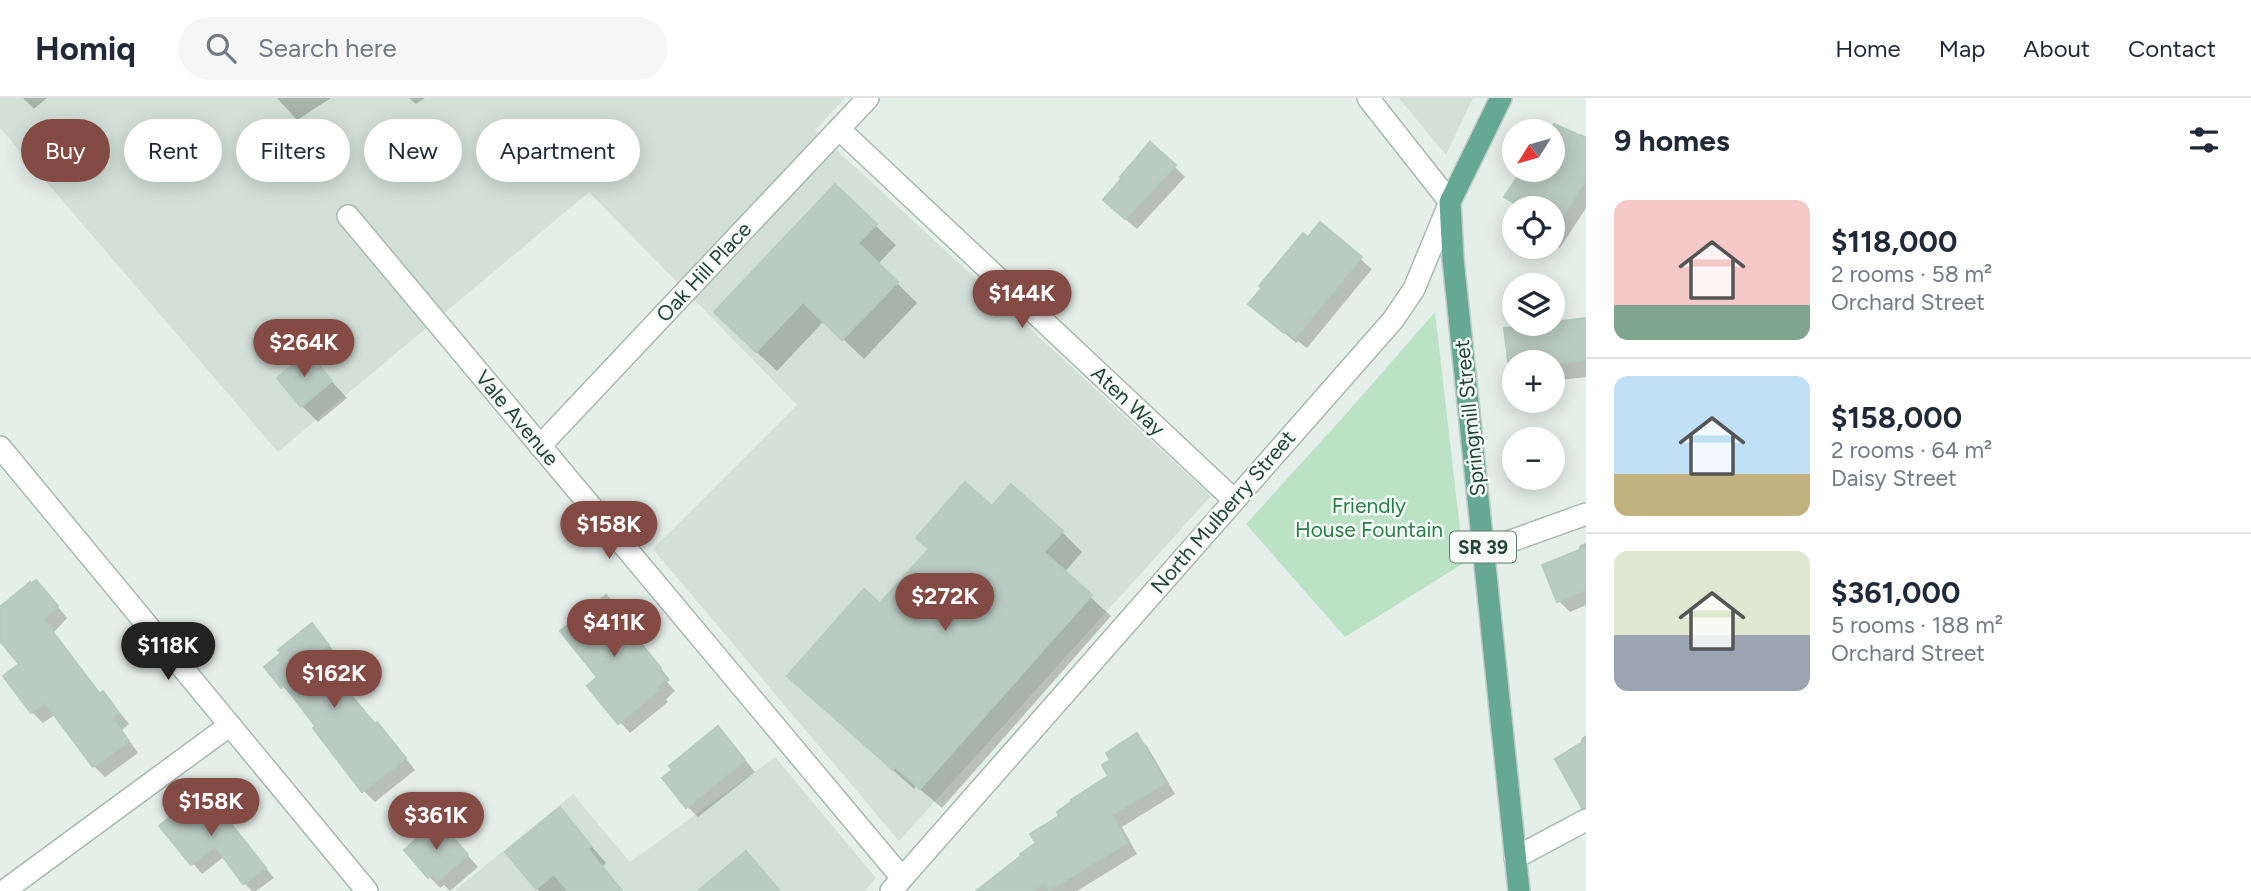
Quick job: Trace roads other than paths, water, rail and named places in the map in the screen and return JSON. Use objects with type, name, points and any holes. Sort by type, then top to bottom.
[{"type":"main road","name":"North Mulberry Street","points":[[1450,202],[1501,98]]},
{"type":"main road","name":"Springmill Street","points":[[1450,202],[1453,260],[1519,891]]},
{"type":"street","name":"Oak Hill Place","points":[[540,446],[868,98]]},
{"type":"street","points":[[1368,98],[1450,202]]},
{"type":"street","name":"Aten Way","points":[[839,129],[1234,500]]},
{"type":"street","name":"North Mulberry Street","points":[[896,885],[1393,320],[1414,289],[1450,202]]},
{"type":"street","name":"Vale Avenue","points":[[348,216],[540,446],[896,885]]},
{"type":"street","points":[[0,447],[367,891]]},
{"type":"street","points":[[1483,551],[1586,514]]},
{"type":"street","points":[[4,891],[230,725]]},
{"type":"street","points":[[1515,858],[1586,820]]},
{"type":"park label","name":"Friendly House Fountain","points":[[1369,518]]}]
